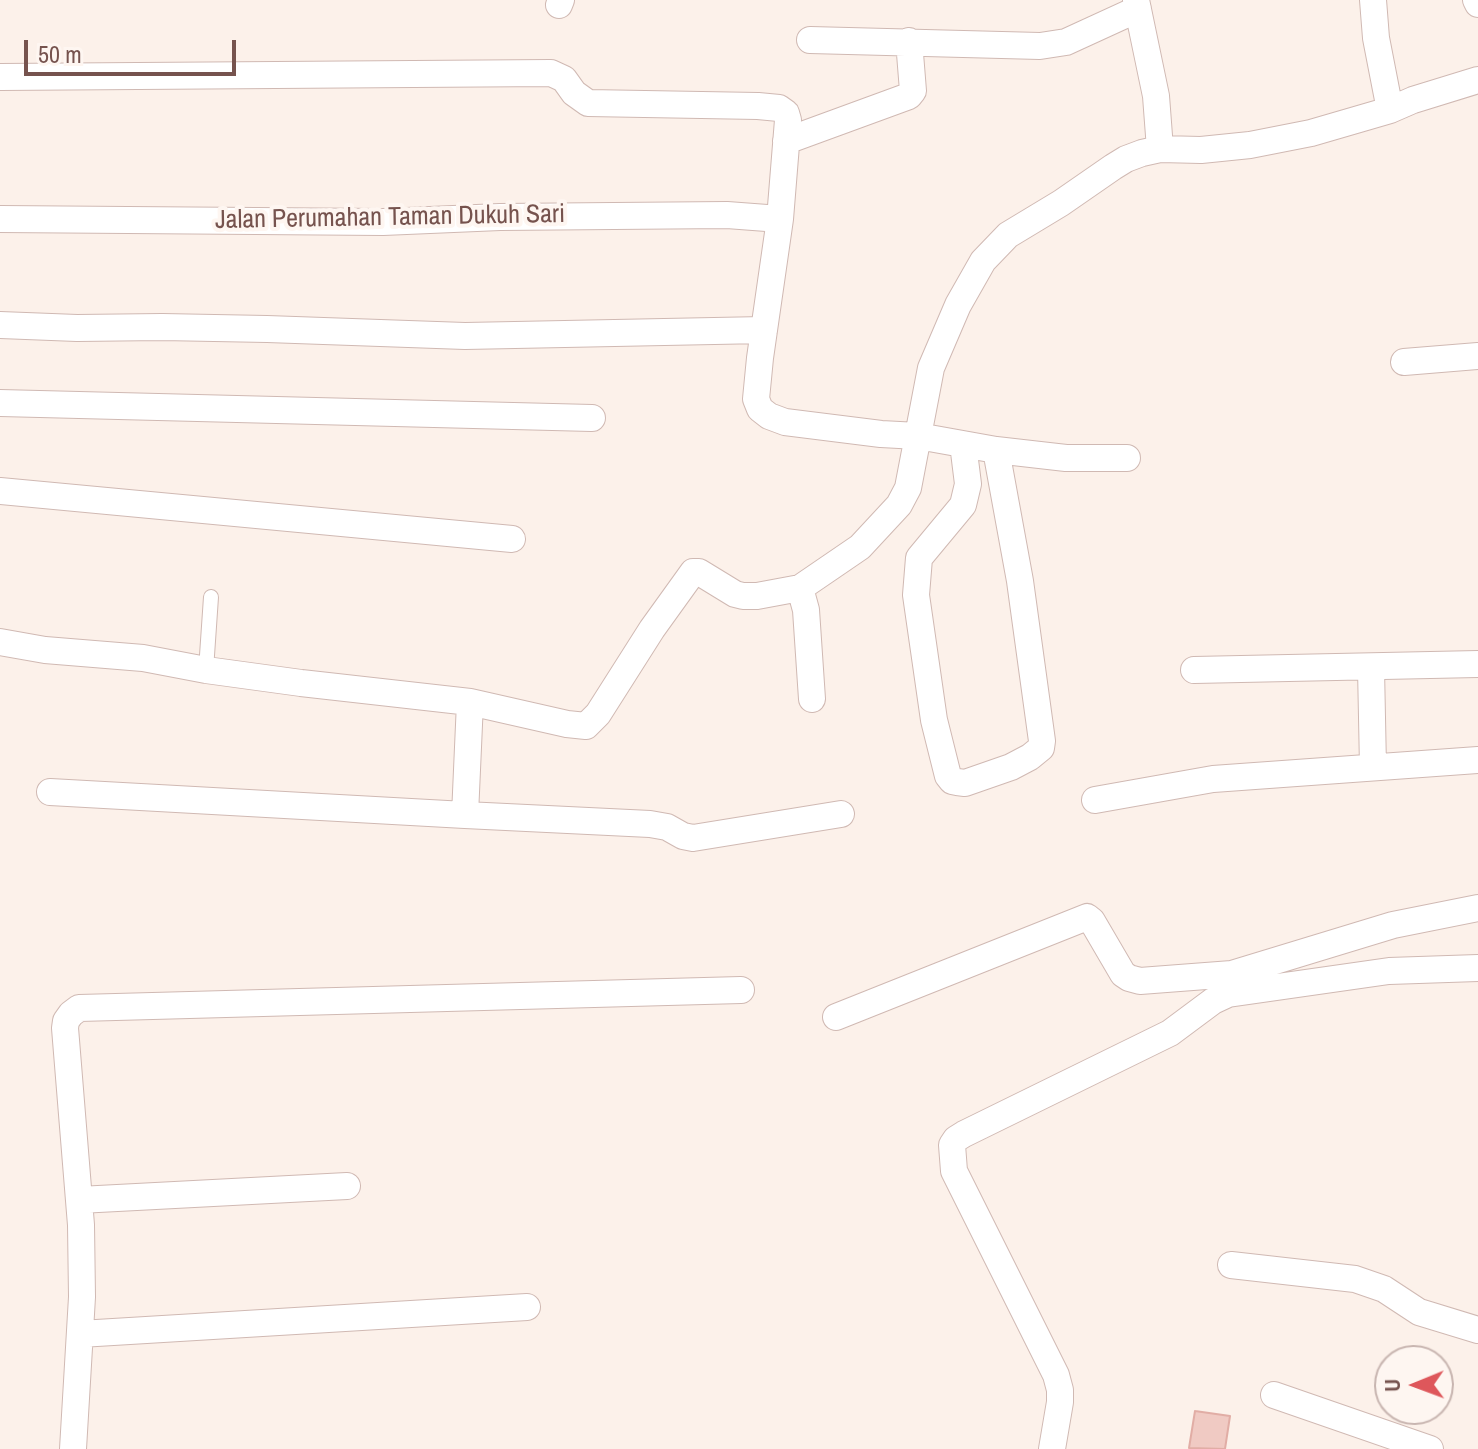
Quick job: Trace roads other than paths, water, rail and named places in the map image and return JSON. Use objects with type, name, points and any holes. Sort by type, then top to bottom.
[{"type":"street","points":[[1373,0],[1376,38],[1390,110]]},
{"type":"street","points":[[810,40],[1040,46],[1066,42],[1137,4],[1156,96],[1160,149]]},
{"type":"street","points":[[786,141],[909,96],[913,91],[909,41]]},
{"type":"street","points":[[0,77],[551,73],[564,79],[574,93],[588,103],[779,108],[786,113],[788,120],[780,219],[756,399],[760,409],[785,422],[918,436],[1066,458],[1127,458]]},
{"type":"street","points":[[0,642],[45,650],[143,658],[301,683],[470,702],[586,726],[598,714],[693,572],[699,572],[743,596],[800,588],[860,547],[899,505],[908,488],[931,368],[958,305],[983,261],[1008,235],[1134,156],[1160,149],[1201,150],[1250,145],[1311,133],[1478,80]]},
{"type":"street","name":"Jalan Perumahan Taman Dukuh Sari","points":[[0,219],[383,222],[500,217],[727,215],[780,219]]},
{"type":"street","points":[[0,325],[465,336],[764,330]]},
{"type":"street","points":[[1404,362],[1478,356]]},
{"type":"street","points":[[0,403],[592,418]]},
{"type":"street","points":[[963,444],[968,484],[963,505],[919,558],[916,595],[934,720],[948,776],[965,783],[1030,757],[1041,748],[1042,741],[1020,581],[996,450]]},
{"type":"street","points":[[0,491],[512,539]]},
{"type":"street","points":[[800,588],[806,610],[812,699]]},
{"type":"street","points":[[1194,670],[1478,664]]},
{"type":"street","points":[[1371,668],[1373,767]]},
{"type":"street","points":[[465,815],[470,702]]},
{"type":"street","points":[[1095,800],[1213,779],[1478,760]]},
{"type":"street","points":[[50,792],[650,824],[667,827],[693,838],[841,814]]},
{"type":"street","points":[[836,1017],[1087,917],[1123,974],[1140,981],[1232,974],[1393,925],[1478,908]]},
{"type":"street","points":[[1052,1449],[1060,1402],[1056,1375],[954,1171],[952,1145],[956,1139],[1170,1033],[1213,1001],[1228,994],[1389,971],[1478,968]]},
{"type":"street","points":[[73,1449],[82,1297],[79,1200],[65,1028],[66,1021],[79,1008],[741,990]]},
{"type":"street","points":[[79,1200],[347,1186]]},
{"type":"street","points":[[1231,1265],[1355,1279],[1384,1289],[1419,1312],[1478,1330]]},
{"type":"street","points":[[80,1334],[527,1307]]},
{"type":"street","points":[[1274,1395],[1430,1449]]},
{"type":"lane","points":[[206,670],[211,597]]}]
